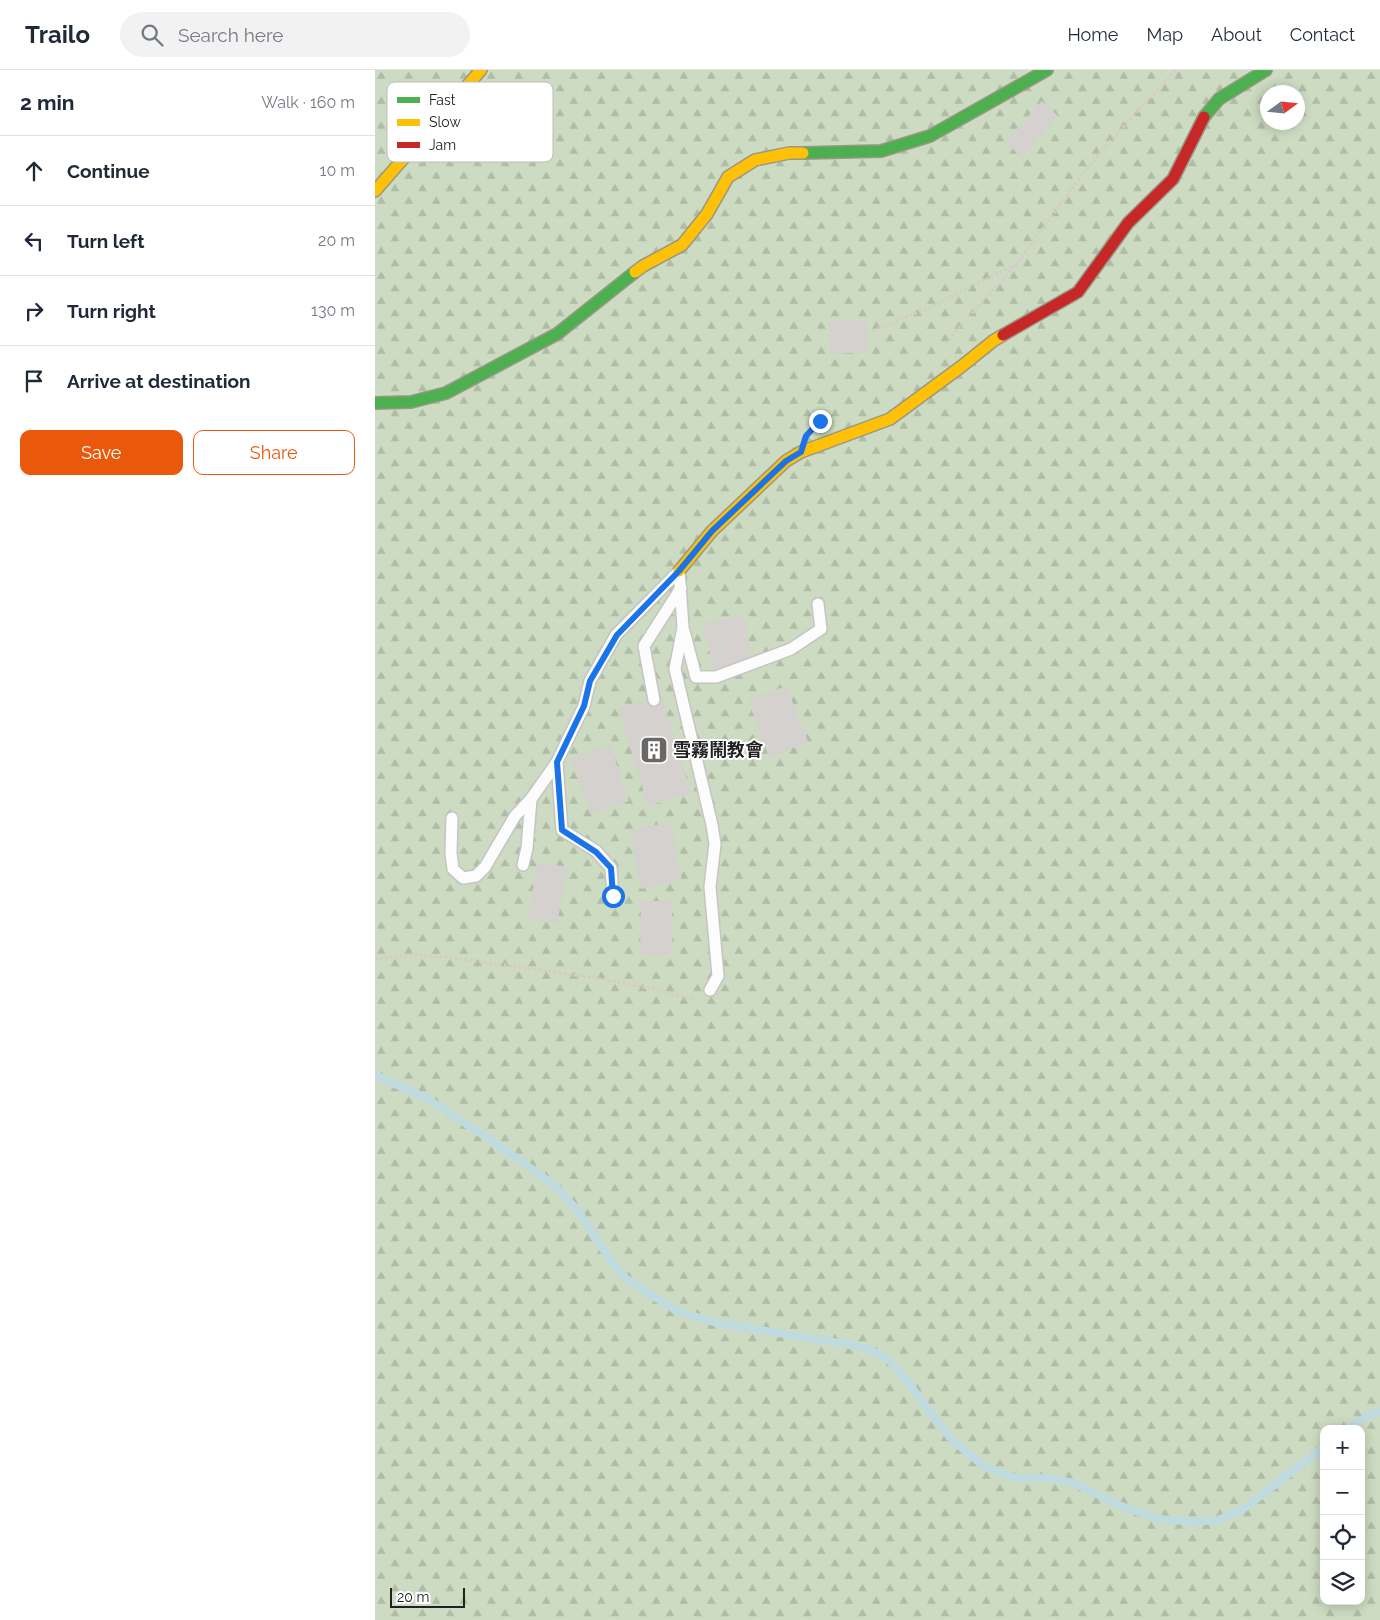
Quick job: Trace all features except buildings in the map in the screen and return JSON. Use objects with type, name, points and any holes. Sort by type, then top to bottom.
[{"type":"street","points":[[470,82],[481,70]]},
{"type":"street","points":[[375,403],[411,402],[446,393],[557,334],[643,266],[682,245],[707,214],[728,177],[755,160],[789,153],[881,151],[930,136],[1047,70]]},
{"type":"street","points":[[679,571],[712,531],[786,461],[801,452],[890,418],[993,341],[1078,292],[1128,223],[1173,179],[1203,119],[1219,99],[1266,70]]},
{"type":"street","points":[[375,191],[400,162]]},
{"type":"lane","points":[[679,571],[683,627],[696,677],[716,677],[791,649],[821,628],[818,604]]},
{"type":"lane","points":[[452,818],[451,852],[453,869],[463,878],[476,876],[485,867],[515,816],[531,799],[557,762],[584,706],[590,681],[617,635],[679,571]]},
{"type":"lane","points":[[654,700],[644,646],[681,588]]},
{"type":"lane","points":[[683,627],[675,669],[713,825],[715,844],[711,887],[718,976],[710,990]]},
{"type":"lane","points":[[557,762],[562,830],[596,852],[611,868],[613,896]]},
{"type":"lane","points":[[523,865],[527,848],[531,799]]},
{"type":"path","points":[[941,347],[1017,263],[1101,151],[1176,70]]},
{"type":"path","points":[[873,332],[931,307],[1017,263]]},
{"type":"path","points":[[375,959],[416,954],[476,961],[602,979],[663,991],[686,998],[697,998],[710,990]]},
{"type":"green space","points":[[375,70],[1380,70],[1380,1620],[375,1620]]},
{"type":"waterway","points":[[375,1075],[428,1099],[497,1144],[555,1186],[578,1211],[609,1258],[625,1278],[677,1311],[717,1323],[846,1344],[871,1350],[889,1360],[952,1440],[985,1467],[1016,1478],[1047,1478],[1074,1483],[1121,1506],[1159,1519],[1196,1522],[1218,1520],[1242,1510],[1320,1450]]},
{"type":"waterway","points":[[1354,1425],[1380,1411]]},
{"type":"traffic: fast","points":[[803,153],[881,151],[930,136],[1047,70]]},
{"type":"traffic: fast","points":[[1204,117],[1219,99],[1266,70]]},
{"type":"traffic: fast","points":[[375,403],[411,402],[446,393],[557,334],[635,272]]},
{"type":"traffic: slow","points":[[470,82],[481,70]]},
{"type":"traffic: slow","points":[[635,272],[682,245],[707,214],[728,177],[755,160],[789,153],[803,153]]},
{"type":"traffic: slow","points":[[375,191],[400,162]]},
{"type":"traffic: slow","points":[[679,571],[712,531],[786,461],[801,452],[890,419],[1003,335]]},
{"type":"traffic: jam","points":[[1003,335],[1078,292],[1128,223],[1173,179],[1204,117]]},
{"type":"place","name":"雪霧鬧教會","points":[[654,750]]},
{"type":"route","points":[[613,896],[611,868],[596,852],[562,830],[557,762],[584,706],[590,681],[617,635],[679,571],[712,531],[786,461],[801,452],[806,436],[820,421]]}]
